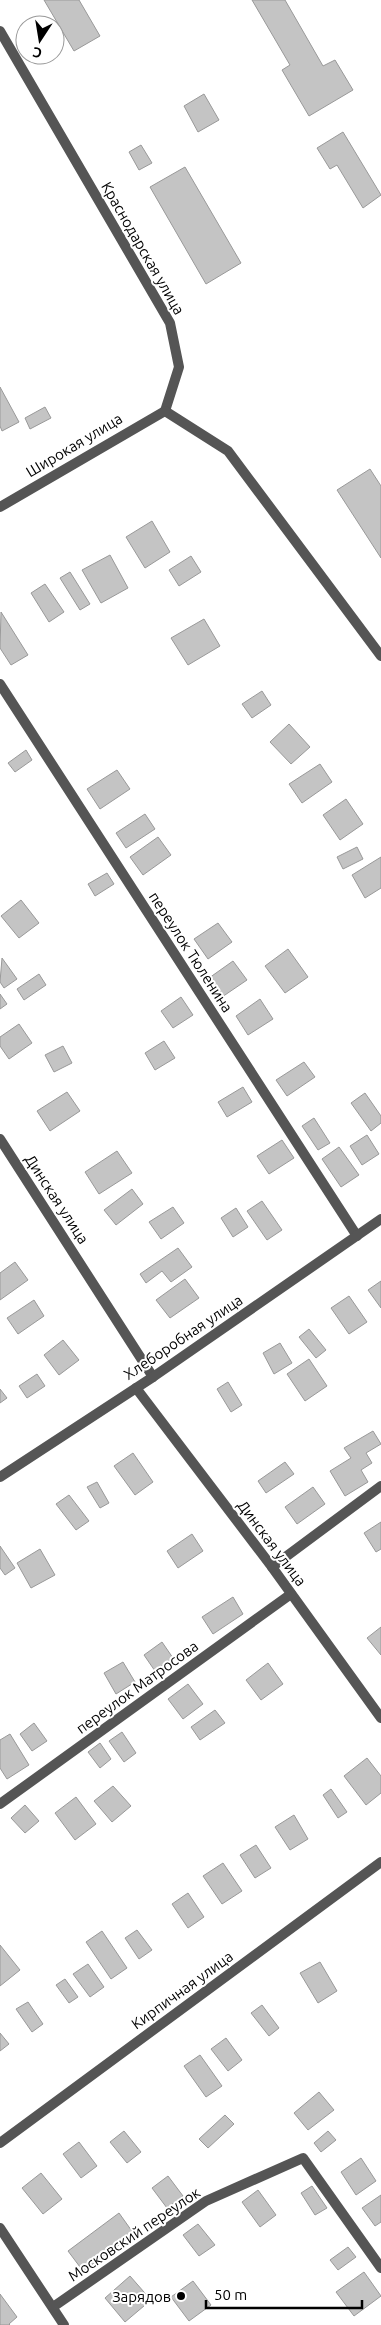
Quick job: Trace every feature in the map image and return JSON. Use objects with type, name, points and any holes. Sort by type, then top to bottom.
[{"type":"street","name":"Краснодарская улица","points":[[0,31],[170,322],[179,367],[165,411]]},
{"type":"street","name":"Широкая улица","points":[[0,507],[165,411]]},
{"type":"street","points":[[165,411],[228,452],[381,656]]},
{"type":"street","name":"переулок Тюленина","points":[[0,684],[357,1236]]},
{"type":"street","name":"Динская улица","points":[[0,1139],[153,1377]]},
{"type":"street","name":"Хлеборобная улица","points":[[0,1477],[153,1377],[381,1218]]},
{"type":"street","name":"Динская улица","points":[[136,1388],[272,1567],[381,1718]]},
{"type":"street","points":[[272,1567],[381,1486]]},
{"type":"street","name":"переулок Матросова","points":[[0,1804],[291,1594]]},
{"type":"street","name":"Кирпичная улица","points":[[0,2143],[381,1862]]},
{"type":"street","name":"Московский переулок","points":[[53,2307],[206,2201],[303,2158],[381,2268]]},
{"type":"street","points":[[0,2228],[64,2325]]},
{"type":"building","points":[[44,0],[79,0],[100,36],[74,51],[65,36],[65,15],[53,15]]},
{"type":"building","points":[[252,0],[285,0],[323,66],[335,60],[353,90],[309,116],[282,70],[290,65]]},
{"type":"building","points":[[204,94],[219,120],[198,132],[184,106]]},
{"type":"building","points":[[343,132],[381,195],[363,208],[337,165],[330,169],[317,148]]},
{"type":"building","points":[[141,145],[152,163],[139,170],[129,152]]},
{"type":"building","points":[[185,167],[241,263],[206,284],[150,187]]},
{"type":"building","points":[[0,387],[19,422],[2,431],[0,426]]},
{"type":"building","points":[[45,407],[51,418],[30,429],[25,418]]},
{"type":"building","points":[[370,469],[381,486],[381,558],[337,490]]},
{"type":"building","points":[[152,521],[170,552],[145,568],[126,537]]},
{"type":"building","points":[[110,555],[128,588],[101,603],[82,570]]},
{"type":"building","points":[[191,556],[201,572],[179,586],[169,570]]},
{"type":"building","points":[[70,572],[90,604],[80,610],[60,578]]},
{"type":"building","points":[[45,584],[64,612],[49,622],[31,593]]},
{"type":"building","points":[[1,612],[28,655],[11,665],[0,648]]},
{"type":"building","points":[[204,619],[220,646],[188,665],[171,638]]},
{"type":"building","points":[[262,691],[271,705],[252,718],[242,704]]},
{"type":"building","points":[[289,724],[310,747],[291,764],[270,742]]},
{"type":"building","points":[[26,750],[32,760],[15,772],[8,763]]},
{"type":"building","points":[[320,764],[332,782],[302,803],[289,784]]},
{"type":"building","points":[[117,770],[130,789],[100,809],[87,789]]},
{"type":"building","points":[[346,799],[363,824],[340,840],[323,815]]},
{"type":"building","points":[[145,814],[155,829],[126,848],[116,833]]},
{"type":"building","points":[[158,837],[171,855],[143,875],[130,857]]},
{"type":"building","points":[[357,847],[363,859],[343,869],[337,857]]},
{"type":"building","points":[[381,857],[381,888],[365,898],[352,875]]},
{"type":"building","points":[[107,873],[114,884],[95,896],[88,884]]},
{"type":"building","points":[[21,900],[39,923],[19,938],[1,916]]},
{"type":"building","points":[[218,923],[232,942],[208,959],[194,939]]},
{"type":"building","points":[[288,949],[308,977],[285,993],[265,966]]},
{"type":"building","points":[[2,958],[17,979],[4,988],[0,982]]},
{"type":"building","points":[[233,961],[247,980],[222,997],[209,978]]},
{"type":"building","points":[[39,974],[46,985],[24,1000],[17,989]]},
{"type":"building","points":[[0,994],[7,1004],[0,1009]]},
{"type":"building","points":[[181,997],[193,1015],[173,1028],[161,1011]]},
{"type":"building","points":[[260,999],[273,1019],[248,1035],[236,1016]]},
{"type":"building","points":[[19,1024],[32,1043],[9,1059],[0,1046],[0,1037]]},
{"type":"building","points":[[164,1041],[175,1058],[155,1070],[145,1053]]},
{"type":"building","points":[[63,1046],[72,1063],[54,1072],[45,1055]]},
{"type":"building","points":[[304,1062],[315,1077],[287,1096],[276,1080]]},
{"type":"building","points":[[243,1087],[252,1102],[227,1117],[218,1102]]},
{"type":"building","points":[[67,1092],[80,1111],[50,1131],[37,1111]]},
{"type":"building","points":[[365,1093],[381,1116],[381,1123],[371,1131],[351,1103]]},
{"type":"building","points":[[314,1118],[330,1143],[318,1150],[302,1126]]},
{"type":"building","points":[[367,1135],[379,1154],[362,1165],[350,1146]]},
{"type":"building","points":[[282,1140],[294,1158],[269,1174],[257,1156]]},
{"type":"building","points":[[339,1147],[359,1175],[341,1187],[322,1159]]},
{"type":"building","points":[[117,1151],[132,1173],[99,1194],[85,1172]]},
{"type":"building","points":[[132,1189],[143,1204],[116,1225],[104,1210]]},
{"type":"building","points":[[262,1201],[282,1230],[267,1240],[247,1211]]},
{"type":"building","points":[[173,1207],[184,1223],[161,1239],[149,1222]]},
{"type":"building","points":[[236,1208],[248,1227],[233,1237],[221,1218]]},
{"type":"building","points":[[178,1248],[192,1267],[171,1282],[162,1271],[146,1283],[140,1274]]},
{"type":"building","points":[[15,1262],[28,1280],[0,1300],[0,1273]]},
{"type":"building","points":[[185,1279],[199,1298],[170,1318],[156,1300]]},
{"type":"building","points":[[381,1281],[381,1308],[368,1290]]},
{"type":"building","points":[[349,1296],[367,1322],[349,1334],[331,1308]]},
{"type":"building","points":[[34,1300],[44,1316],[18,1334],[7,1318]]},
{"type":"building","points":[[309,1329],[326,1350],[316,1358],[299,1337]]},
{"type":"building","points":[[63,1340],[79,1360],[59,1375],[44,1355]]},
{"type":"building","points":[[280,1343],[292,1363],[274,1374],[263,1353]]},
{"type":"building","points":[[309,1359],[327,1386],[305,1401],[287,1374]]},
{"type":"building","points":[[37,1374],[45,1386],[27,1398],[19,1386]]},
{"type":"building","points":[[228,1382],[242,1405],[231,1412],[217,1389]]},
{"type":"building","points":[[0,1389],[7,1398],[0,1403]]},
{"type":"building","points":[[373,1431],[381,1444],[366,1453],[372,1463],[361,1470],[368,1482],[345,1496],[330,1471],[351,1458],[344,1448]]},
{"type":"building","points":[[133,1453],[153,1482],[135,1495],[114,1466]]},
{"type":"building","points":[[285,1462],[294,1474],[266,1493],[258,1481]]},
{"type":"building","points":[[97,1482],[109,1503],[100,1508],[87,1487]]},
{"type":"building","points":[[313,1487],[325,1504],[297,1524],[285,1507]]},
{"type":"building","points":[[69,1495],[89,1521],[76,1530],[56,1504]]},
{"type":"building","points":[[381,1522],[381,1549],[376,1552],[364,1533]]},
{"type":"building","points":[[192,1534],[203,1551],[178,1568],[167,1551]]},
{"type":"building","points":[[0,1546],[15,1568],[5,1575],[0,1568]]},
{"type":"building","points":[[40,1549],[55,1575],[31,1588],[17,1563]]},
{"type":"building","points":[[233,1597],[243,1614],[213,1634],[202,1617]]},
{"type":"building","points":[[381,1627],[381,1655],[367,1638]]},
{"type":"building","points":[[162,1642],[173,1658],[155,1671],[144,1655]]},
{"type":"building","points":[[123,1662],[135,1682],[116,1694],[104,1673]]},
{"type":"building","points":[[268,1663],[283,1684],[261,1700],[246,1680]]},
{"type":"building","points":[[188,1684],[203,1704],[183,1719],[168,1699]]},
{"type":"building","points":[[215,1710],[225,1723],[200,1740],[191,1727]]},
{"type":"building","points":[[34,1723],[47,1741],[32,1751],[20,1734]]},
{"type":"building","points":[[122,1732],[136,1753],[124,1762],[109,1741]]},
{"type":"building","points":[[10,1734],[29,1765],[7,1779],[0,1768],[0,1740]]},
{"type":"building","points":[[100,1743],[111,1759],[100,1768],[88,1752]]},
{"type":"building","points":[[367,1758],[381,1776],[381,1793],[366,1805],[344,1776]]},
{"type":"building","points":[[113,1786],[131,1806],[112,1822],[94,1801]]},
{"type":"building","points":[[331,1789],[347,1812],[338,1818],[323,1795]]},
{"type":"building","points":[[76,1797],[96,1824],[75,1840],[55,1813]]},
{"type":"building","points":[[25,1805],[39,1821],[25,1833],[11,1818]]},
{"type":"building","points":[[294,1815],[308,1839],[290,1850],[275,1827]]},
{"type":"building","points":[[256,1845],[271,1868],[255,1878],[240,1855]]},
{"type":"building","points":[[223,1863],[242,1891],[222,1904],[203,1876]]},
{"type":"building","points":[[188,1893],[204,1917],[188,1928],[172,1904]]},
{"type":"building","points":[[137,1930],[152,1950],[139,1959],[125,1938]]},
{"type":"building","points":[[102,1931],[127,1968],[111,1979],[86,1942]]},
{"type":"building","points":[[0,1945],[20,1970],[0,1986]]},
{"type":"building","points":[[320,1962],[337,1991],[318,2003],[300,1973]]},
{"type":"building","points":[[88,1964],[104,1987],[90,1997],[73,1974]]},
{"type":"building","points":[[65,1979],[78,1997],[69,2003],[56,1985]]},
{"type":"building","points":[[28,2002],[43,2024],[32,2032],[16,2009]]},
{"type":"building","points":[[262,2005],[279,2028],[269,2036],[251,2013]]},
{"type":"building","points":[[0,2033],[9,2044],[0,2051]]},
{"type":"building","points":[[226,2038],[242,2060],[228,2071],[211,2049]]},
{"type":"building","points":[[200,2055],[222,2086],[206,2097],[184,2066]]},
{"type":"building","points":[[319,2092],[334,2110],[308,2130],[294,2113]]},
{"type":"building","points":[[225,2115],[234,2124],[208,2148],[199,2139]]},
{"type":"building","points":[[124,2131],[141,2152],[127,2163],[110,2142]]},
{"type":"building","points":[[328,2131],[336,2140],[321,2152],[314,2143]]},
{"type":"building","points":[[79,2142],[97,2166],[81,2178],[63,2154]]},
{"type":"building","points":[[361,2158],[376,2181],[356,2195],[341,2172]]},
{"type":"building","points":[[41,2173],[62,2199],[43,2214],[22,2188]]},
{"type":"building","points":[[168,2176],[183,2196],[167,2208],[152,2188]]},
{"type":"building","points":[[312,2186],[327,2208],[315,2215],[301,2193]]},
{"type":"building","points":[[258,2190],[276,2215],[260,2227],[242,2202]]},
{"type":"building","points":[[381,2195],[381,2222],[375,2226],[362,2208]]},
{"type":"building","points":[[119,2213],[134,2234],[83,2271],[68,2251]]},
{"type":"building","points":[[198,2224],[215,2245],[199,2256],[183,2235]]},
{"type":"building","points":[[348,2247],[356,2257],[338,2270],[330,2260]]},
{"type":"building","points":[[364,2272],[381,2296],[354,2316],[336,2292]]},
{"type":"building","points":[[130,2276],[151,2300],[125,2322],[105,2298]]},
{"type":"building","points":[[193,2281],[211,2305],[189,2321],[171,2297]]},
{"type":"building","points":[[0,2294],[17,2317],[10,2325],[0,2325]]},
{"type":"place","name":"Зарядов","points":[[181,2296]]}]
